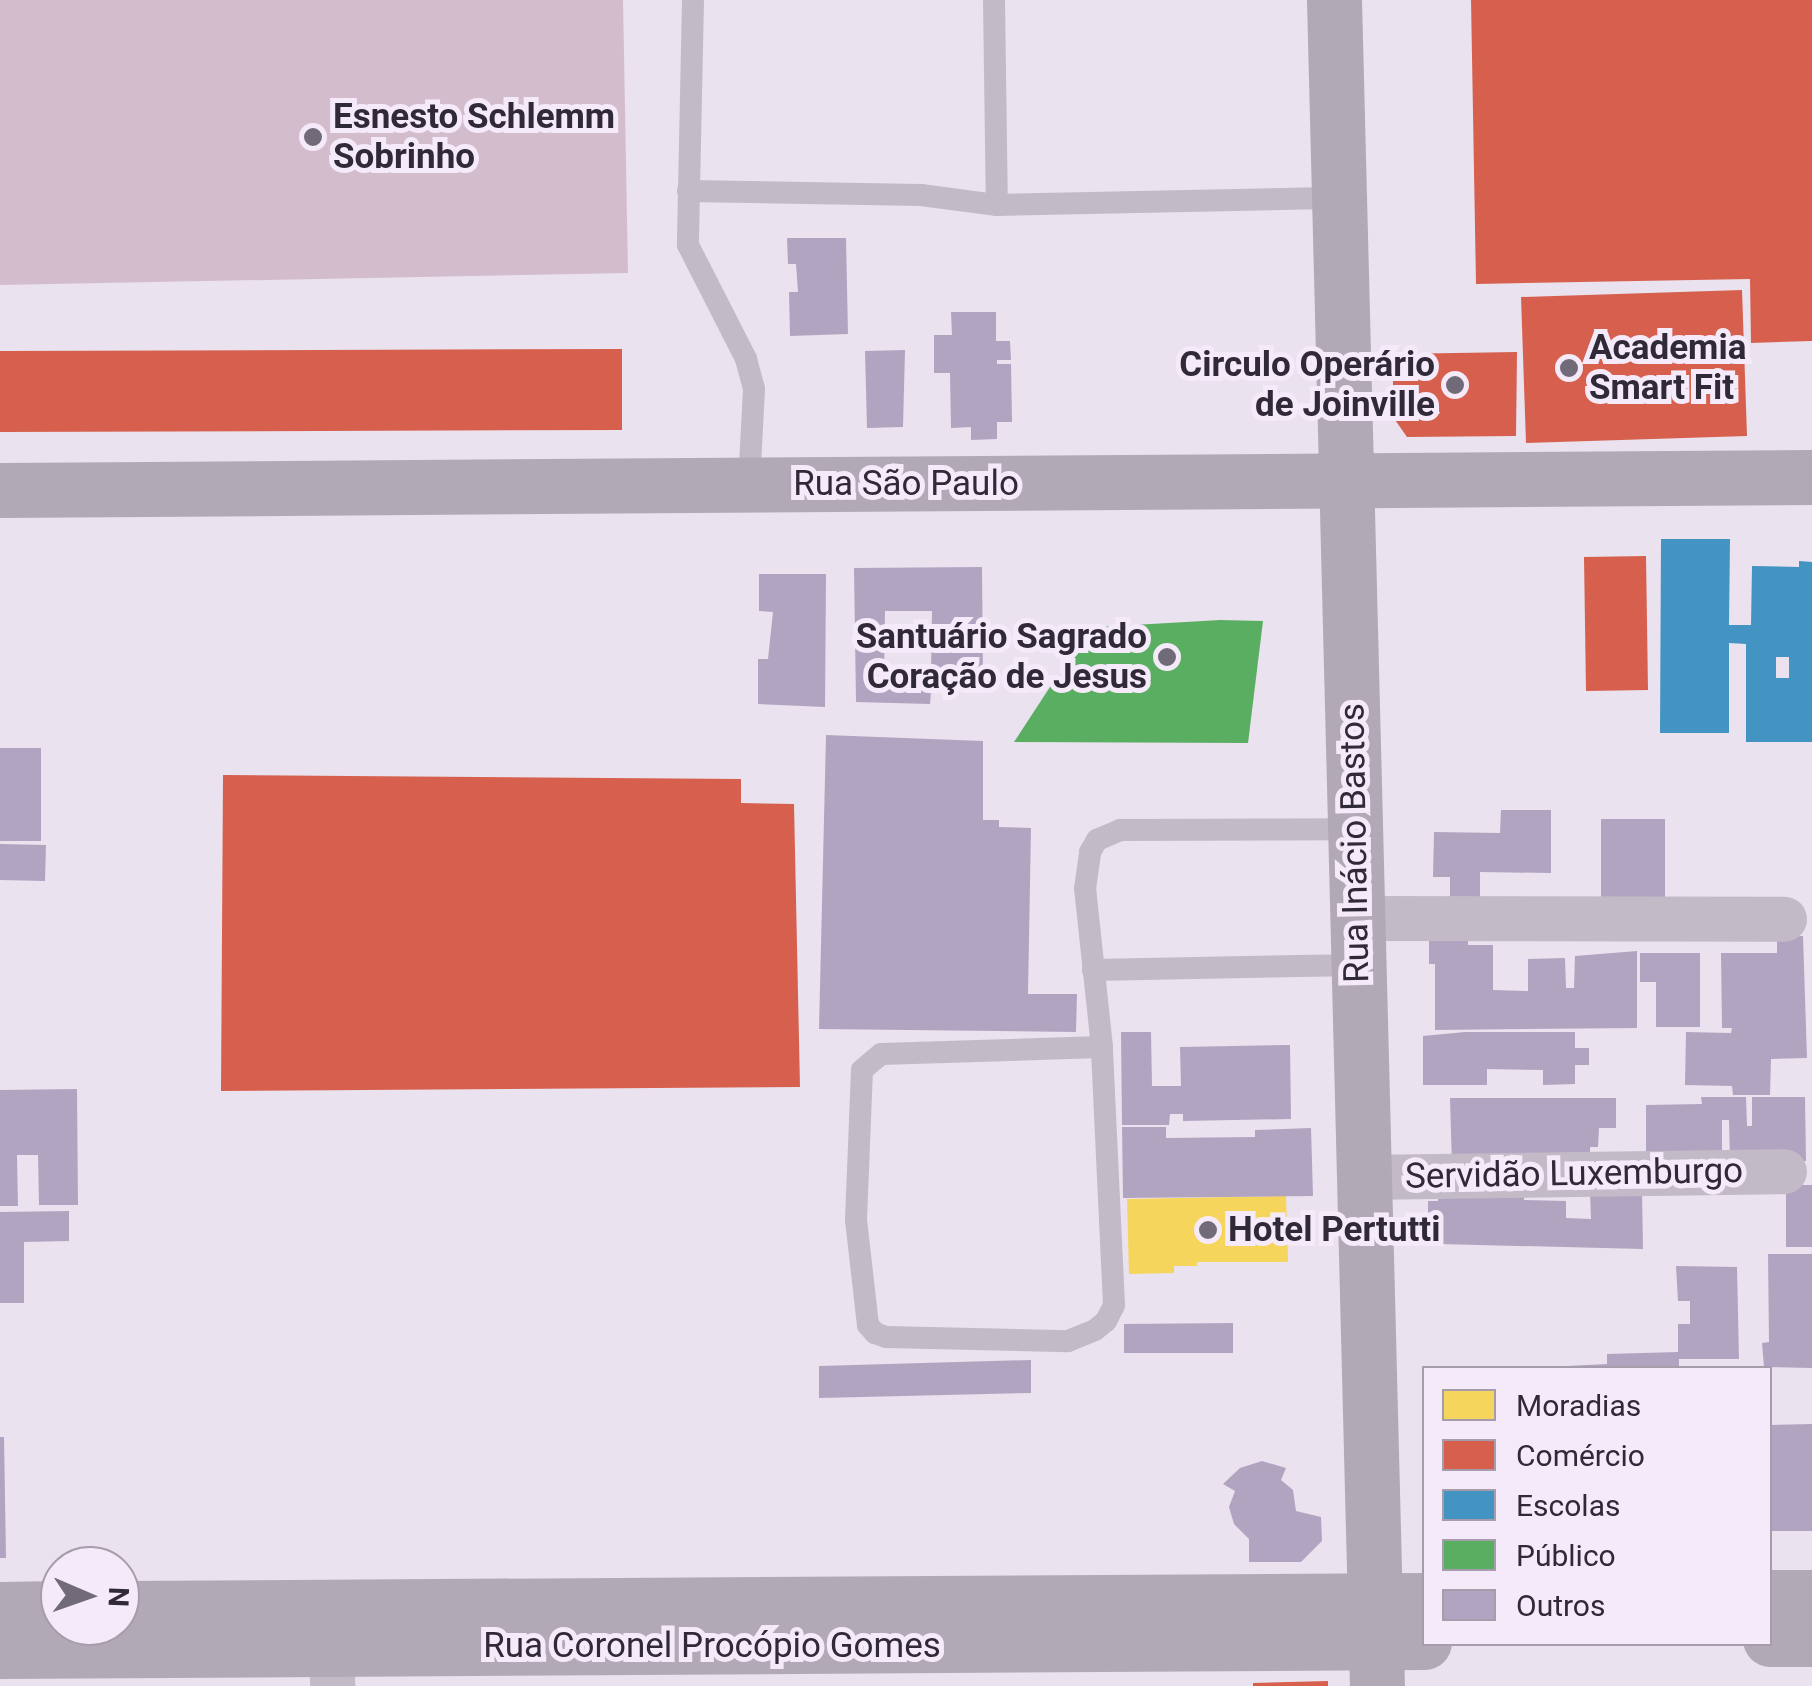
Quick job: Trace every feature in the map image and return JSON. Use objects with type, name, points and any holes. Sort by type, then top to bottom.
[{"type":"main road","name":"Rua Inácio Bastos","points":[[1334,0],[1364,1177],[1395,1634]]},
{"type":"main road","name":"Rua São Paulo","points":[[0,490],[1812,477]]},
{"type":"main road","points":[[1772,1597],[1812,1597]]},
{"type":"main road","points":[[0,1609],[40,1608]]},
{"type":"main road","name":"Rua Coronel Procópio Gomes","points":[[140,1608],[1395,1634]]},
{"type":"main road","name":"Rua Coronel Procópio Gomes","points":[[0,1651],[331,1668],[1395,1634]]},
{"type":"main road","points":[[1772,1639],[1812,1639]]},
{"type":"street","points":[[1358,941],[1784,918]]},
{"type":"street","name":"Servidão Luxemburgo","points":[[1364,1177],[1784,1171]]},
{"type":"lane","points":[[693,0],[688,245],[746,360],[754,389],[748,485]]},
{"type":"lane","points":[[994,0],[997,205]]},
{"type":"lane","points":[[688,190],[921,196],[997,205],[1339,198]]},
{"type":"lane","points":[[1102,1047],[881,1054],[862,1070],[856,1220],[868,1325],[876,1332],[886,1337],[1068,1342],[1106,1322],[1114,1305],[1102,1047],[1084,889],[1096,840],[1120,830],[1355,829]]},
{"type":"lane","points":[[1093,970],[1358,941]]},
{"type":"shaded area","name":"Esnesto Schlemm Sobrinho","points":[[0,0],[623,0],[628,273],[0,285]]},
{"type":"building: Moradias","name":"Hotel Pertutti","points":[[1286,1196],[1288,1262],[1197,1262],[1197,1266],[1174,1266],[1174,1273],[1129,1274],[1127,1199]]},
{"type":"building: Comércio","points":[[1471,0],[1812,0],[1812,341],[1751,343],[1750,279],[1476,284]]},
{"type":"building: Comércio","points":[[1742,290],[1747,436],[1526,443],[1521,297]]},
{"type":"building: Comércio","points":[[622,349],[622,430],[0,432],[0,351]]},
{"type":"building: Comércio","name":"Circulo Operário de Joinville","points":[[1517,352],[1516,436],[1407,437],[1393,417],[1393,354]]},
{"type":"building: Comércio","points":[[1646,556],[1648,690],[1586,691],[1584,557]]},
{"type":"building: Comércio","points":[[223,775],[741,779],[741,803],[794,804],[800,1087],[221,1091]]},
{"type":"building: Comércio","points":[[1328,1681],[1328,1686],[1253,1686],[1253,1683]]},
{"type":"building: Escolas","points":[[1661,539],[1730,539],[1729,625],[1751,625],[1752,566],[1799,567],[1799,561],[1812,562],[1812,742],[1746,742],[1746,644],[1729,643],[1729,733],[1660,733]],"holes":[[[1776,657],[1789,657],[1789,678],[1776,678]]]},
{"type":"building: Público","name":"Santuário Sagrado Coração de Jesus","points":[[1263,621],[1248,743],[1014,742],[1050,687],[1099,627]]},
{"type":"building: Outros","points":[[787,238],[846,238],[848,334],[790,336],[789,292],[798,292],[796,264],[788,264]]},
{"type":"building: Outros","points":[[951,312],[996,312],[996,341],[1010,341],[1011,360],[997,360],[997,364],[1011,364],[1012,422],[997,422],[997,439],[971,440],[971,427],[951,428],[950,373],[934,373],[934,335],[952,335]]},
{"type":"building: Outros","points":[[905,350],[903,427],[867,428],[865,351]]},
{"type":"building: Outros","points":[[982,567],[983,679],[932,680],[930,704],[856,702],[854,568]],"holes":[[[885,611],[932,611],[931,675],[884,675]]]},
{"type":"building: Outros","points":[[759,574],[826,574],[825,707],[758,704],[758,659],[768,659],[773,612],[759,611]]},
{"type":"building: Outros","points":[[826,735],[983,741],[983,820],[999,820],[999,827],[1031,828],[1028,994],[1077,994],[1076,1032],[819,1029]]},
{"type":"building: Outros","points":[[0,748],[41,748],[41,841],[0,841]]},
{"type":"building: Outros","points":[[1501,810],[1551,810],[1551,873],[1480,872],[1480,900],[1450,900],[1450,877],[1433,877],[1434,832],[1500,833]]},
{"type":"building: Outros","points":[[1601,819],[1665,819],[1665,912],[1601,911]]},
{"type":"building: Outros","points":[[0,844],[46,845],[45,881],[0,880]]},
{"type":"building: Outros","points":[[1803,936],[1807,1058],[1771,1059],[1770,1095],[1733,1095],[1732,1086],[1685,1085],[1686,1032],[1731,1033],[1732,1028],[1722,1028],[1721,953],[1777,953],[1777,937]]},
{"type":"building: Outros","points":[[1468,939],[1468,945],[1493,945],[1493,990],[1528,991],[1528,959],[1565,958],[1566,988],[1574,988],[1575,956],[1637,951],[1637,1028],[1435,1030],[1435,964],[1429,964],[1429,940]]},
{"type":"building: Outros","points":[[1640,953],[1700,953],[1700,1027],[1656,1027],[1656,982],[1640,982]]},
{"type":"building: Outros","points":[[1121,1032],[1151,1032],[1152,1086],[1181,1086],[1180,1047],[1290,1045],[1291,1119],[1183,1121],[1183,1114],[1170,1114],[1169,1125],[1122,1125]]},
{"type":"building: Outros","points":[[1575,1032],[1575,1048],[1589,1048],[1589,1065],[1575,1065],[1575,1084],[1543,1085],[1543,1070],[1487,1069],[1487,1085],[1423,1085],[1423,1036]]},
{"type":"building: Outros","points":[[77,1089],[78,1205],[39,1205],[38,1155],[17,1155],[18,1206],[0,1206],[0,1090]]},
{"type":"building: Outros","points":[[1701,1097],[1746,1097],[1747,1126],[1752,1126],[1752,1097],[1805,1097],[1806,1161],[1730,1161],[1729,1120],[1722,1120],[1722,1164],[1646,1152],[1646,1105],[1702,1104]]},
{"type":"building: Outros","points":[[1450,1098],[1616,1098],[1616,1128],[1599,1128],[1598,1147],[1590,1147],[1590,1156],[1452,1166]]},
{"type":"building: Outros","points":[[1122,1127],[1166,1127],[1166,1138],[1255,1137],[1255,1130],[1311,1128],[1313,1196],[1123,1198]]},
{"type":"building: Outros","points":[[1786,1185],[1812,1185],[1812,1247],[1786,1247]]},
{"type":"building: Outros","points":[[1590,1191],[1642,1191],[1643,1249],[1439,1244],[1439,1229],[1428,1229],[1428,1201],[1438,1201],[1438,1196],[1524,1195],[1524,1200],[1566,1201],[1566,1218],[1591,1219]]},
{"type":"building: Outros","points":[[69,1211],[69,1241],[24,1242],[24,1303],[0,1303],[0,1212]]},
{"type":"building: Outros","points":[[1768,1254],[1812,1254],[1812,1368],[1764,1366],[1762,1343],[1769,1342]]},
{"type":"building: Outros","points":[[1676,1266],[1737,1267],[1739,1359],[1679,1359],[1679,1366],[1568,1366],[1607,1364],[1607,1354],[1678,1352],[1678,1324],[1690,1324],[1690,1301],[1678,1301]]},
{"type":"building: Outros","points":[[1233,1323],[1233,1353],[1124,1353],[1124,1324]]},
{"type":"building: Outros","points":[[1031,1360],[1031,1393],[819,1398],[819,1366]]},
{"type":"building: Outros","points":[[1812,1424],[1812,1531],[1772,1531],[1772,1425]]},
{"type":"building: Outros","points":[[0,1437],[4,1437],[6,1558],[0,1558]]},
{"type":"building: Outros","points":[[1262,1461],[1286,1468],[1281,1480],[1293,1490],[1296,1511],[1321,1517],[1322,1541],[1301,1562],[1249,1562],[1249,1539],[1234,1524],[1229,1507],[1235,1491],[1223,1484],[1240,1468]]},
{"type":"place","name":"Esnesto Schlemm Sobrinho","points":[[313,137]]},
{"type":"place","name":"Academia Smart Fit","points":[[1569,368]]},
{"type":"place","name":"Circulo Operário de Joinville","points":[[1455,385]]},
{"type":"place","name":"Santuário Sagrado Coração de Jesus","points":[[1167,657]]},
{"type":"place","name":"Hotel Pertutti","points":[[1208,1230]]}]
